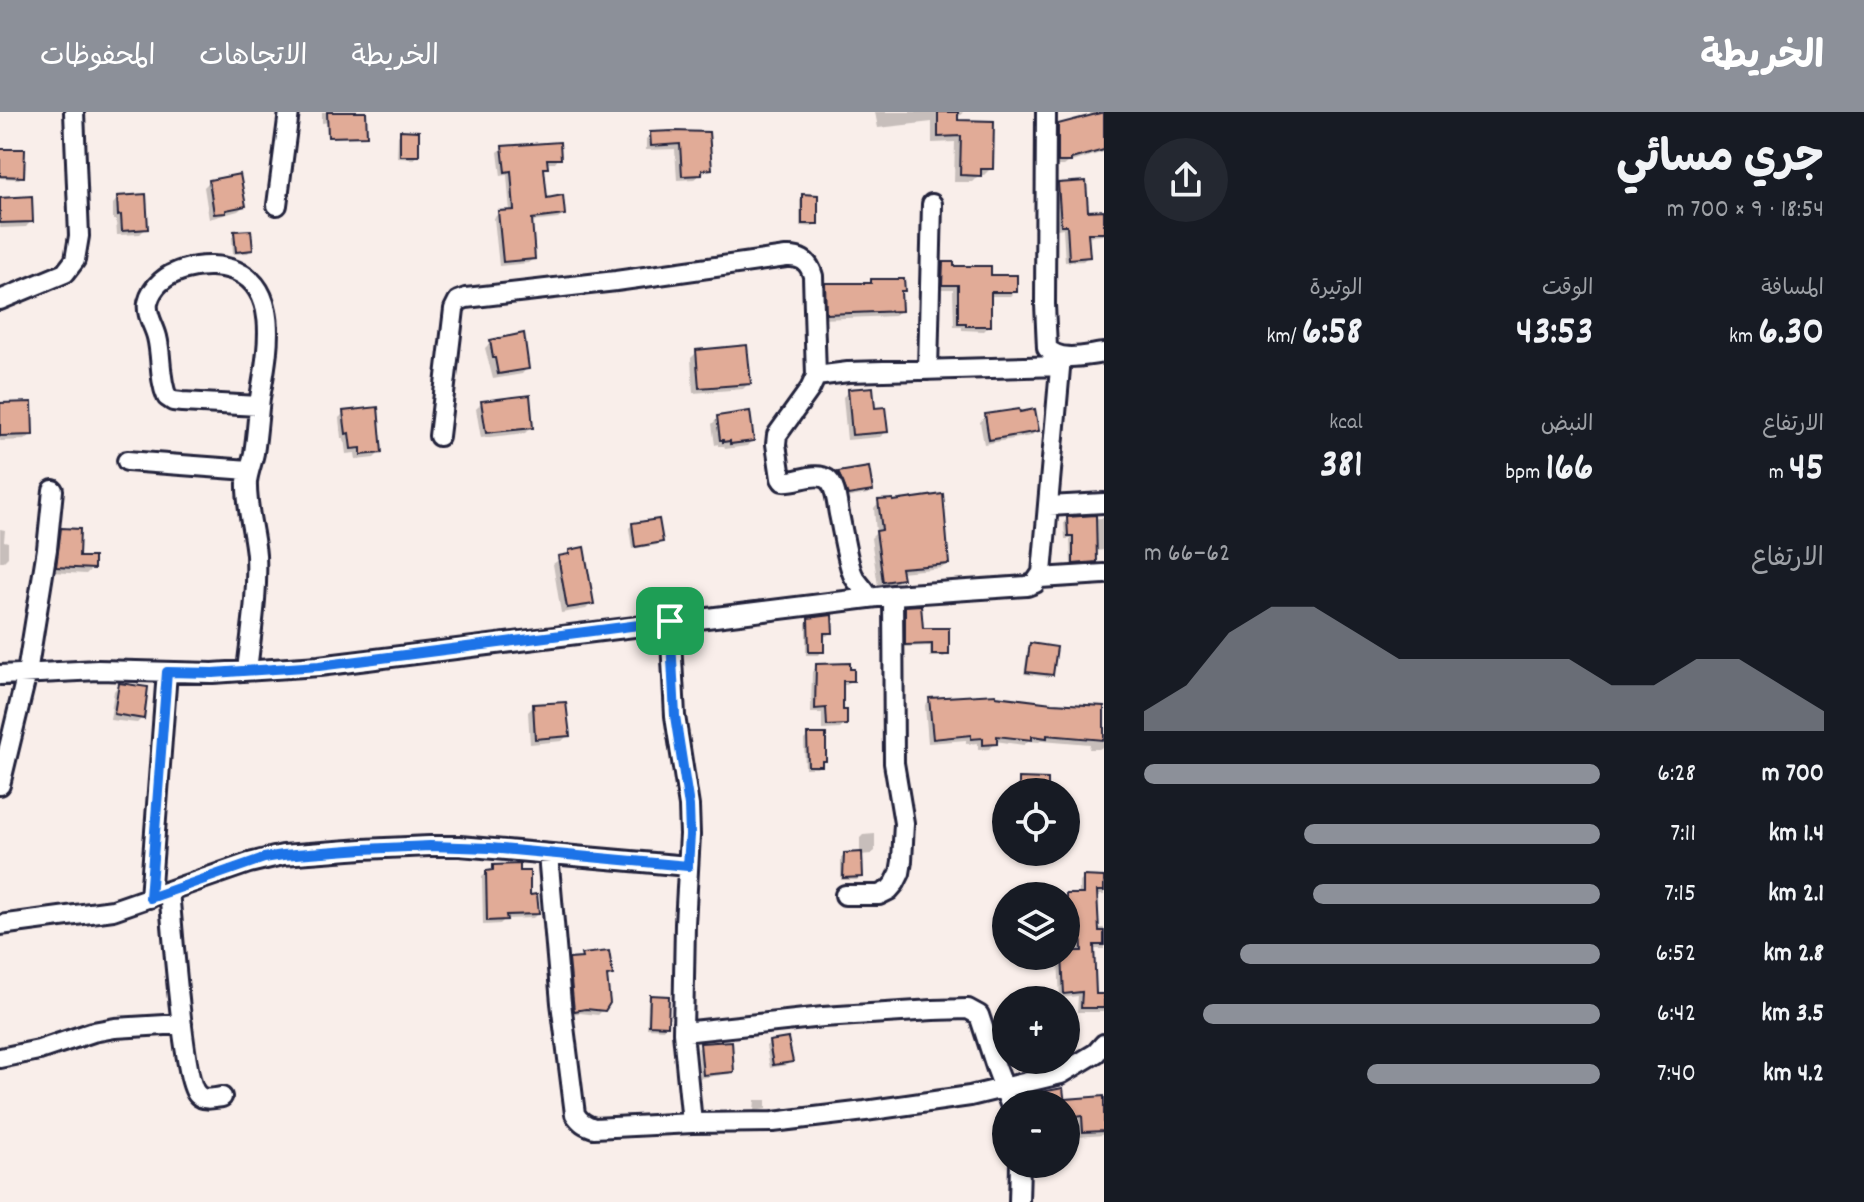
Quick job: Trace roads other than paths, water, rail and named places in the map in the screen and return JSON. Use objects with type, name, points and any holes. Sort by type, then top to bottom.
[{"type":"street","points":[[0,300],[65,273],[75,260],[79,236],[74,112]]},
{"type":"street","points":[[277,205],[289,112]]},
{"type":"street","points":[[1046,112],[1046,339],[1049,351],[1061,362]]},
{"type":"street","points":[[928,370],[932,204]]},
{"type":"street","points":[[439,436],[454,309],[458,301],[796,257],[805,260],[813,276],[816,376],[777,435],[781,478],[789,482],[817,476],[829,480],[835,494],[852,572],[869,598]]},
{"type":"street","points":[[247,671],[256,554],[247,487],[266,366],[267,311],[257,287],[239,272],[225,267],[199,266],[181,270],[162,281],[153,290],[147,312],[157,336],[167,397],[182,402],[259,406]]},
{"type":"street","points":[[816,376],[1061,362],[1104,353]]},
{"type":"street","points":[[0,675],[98,670],[247,671],[354,662],[893,595],[1027,586],[1040,578],[1061,362]]},
{"type":"street","points":[[127,461],[249,470]]},
{"type":"street","points":[[0,785],[27,673],[53,490]]},
{"type":"street","points":[[1049,506],[1104,503]]},
{"type":"street","points":[[1040,578],[1104,574]]},
{"type":"street","points":[[845,895],[884,894],[895,883],[902,861],[904,823],[894,763],[893,595]]},
{"type":"street","points":[[670,621],[675,716],[689,806],[683,1032],[692,1123]]},
{"type":"street","points":[[150,898],[167,672]]},
{"type":"street","points":[[0,925],[113,910],[249,863],[283,855],[430,846],[490,848],[688,866]]},
{"type":"street","points":[[548,854],[561,1003],[575,1114],[579,1121],[594,1128],[734,1123],[810,1118],[992,1095]]},
{"type":"street","points":[[169,891],[191,1082],[200,1098],[222,1097]]},
{"type":"street","points":[[683,1032],[823,1017],[968,1009],[979,1015],[1005,1090]]},
{"type":"street","points":[[0,1058],[39,1050],[93,1032],[182,1024]]},
{"type":"street","points":[[1020,1090],[1061,1074],[1096,1053],[1104,1044]]},
{"type":"street","points":[[1019,1202],[1020,1178]]}]
